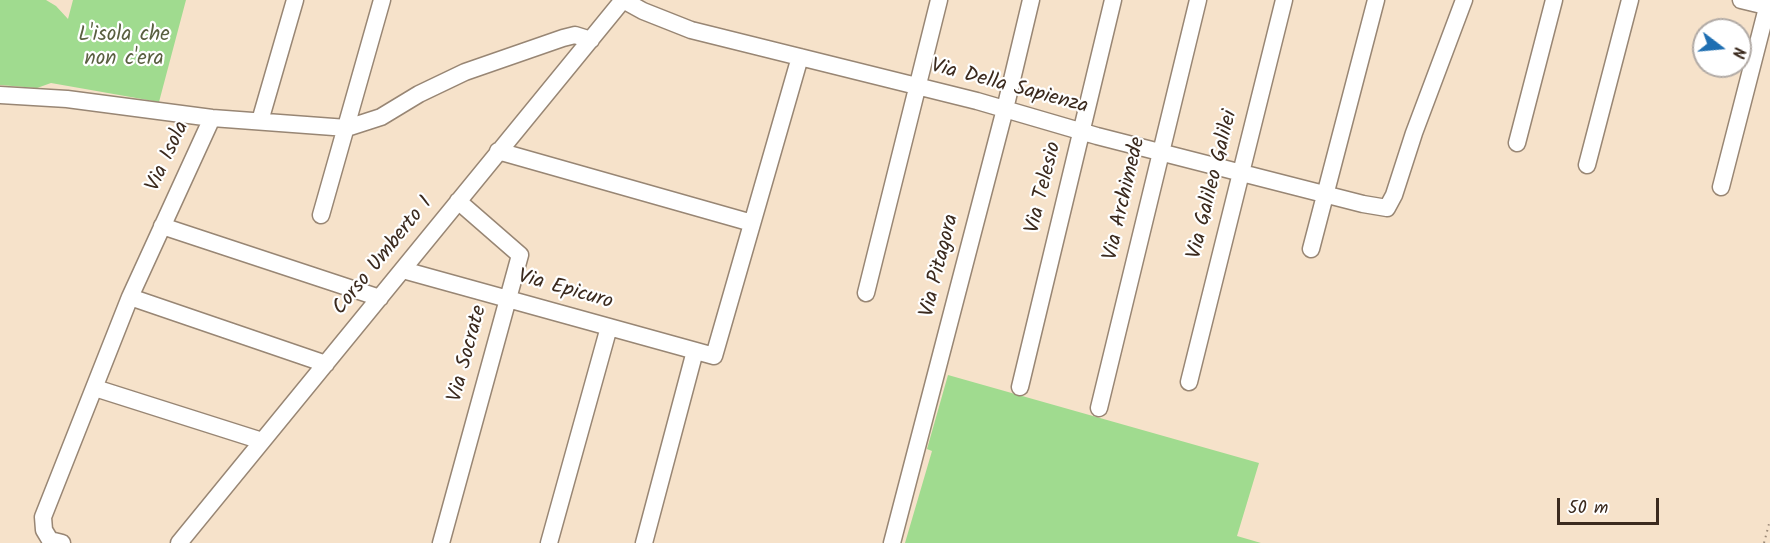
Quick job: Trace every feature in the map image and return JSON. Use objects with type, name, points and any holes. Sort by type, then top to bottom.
[{"type":"street","points":[[260,121],[295,0]]},
{"type":"street","points":[[321,215],[382,0]]},
{"type":"street","name":"Via Della Sapienza","points":[[623,0],[643,11],[690,30],[918,86],[1160,152],[1363,204],[1387,208],[1394,195],[1464,0]]},
{"type":"street","name":"Corso Umberto I","points":[[179,543],[623,0]]},
{"type":"street","points":[[866,293],[939,0]]},
{"type":"street","name":"Via Pitagora","points":[[892,543],[1005,110],[1031,0]]},
{"type":"street","name":"Via Telesio","points":[[1020,387],[1113,0]]},
{"type":"street","name":"Via Archimede","points":[[1099,408],[1198,0]]},
{"type":"street","name":"Via Galileo Galilei","points":[[1189,382],[1284,0]]},
{"type":"street","points":[[1311,249],[1376,0]]},
{"type":"street","points":[[1518,143],[1554,0]]},
{"type":"street","points":[[1587,165],[1630,0]]},
{"type":"street","points":[[1721,187],[1769,5],[1741,0]]},
{"type":"street","name":"Via Isola","points":[[62,543],[50,540],[44,531],[43,517],[130,297],[212,118],[347,128],[381,117],[419,93],[465,72],[563,38],[576,35],[591,39]]},
{"type":"street","points":[[498,151],[752,223],[800,57]]},
{"type":"street","points":[[0,95],[67,99],[212,118]]},
{"type":"street","name":"Via Socrate","points":[[441,543],[520,255],[458,201]]},
{"type":"street","name":"Via Epicuro","points":[[403,270],[714,356],[752,223]]},
{"type":"street","points":[[162,226],[380,298]]},
{"type":"street","points":[[130,297],[326,364]]},
{"type":"street","points":[[549,543],[609,327]]},
{"type":"street","points":[[644,543],[695,351]]},
{"type":"street","points":[[95,388],[262,441]]},
{"type":"path","points":[[1764,543],[1770,520]]},
{"type":"green space","name":"L'isola che non c'era","points":[[0,0],[46,0],[56,6],[68,19],[73,0],[186,0],[159,102],[51,83],[37,88],[0,85]]},
{"type":"green space","points":[[948,375],[1259,463],[1237,536],[1261,543],[905,543],[932,451],[927,449]]}]
